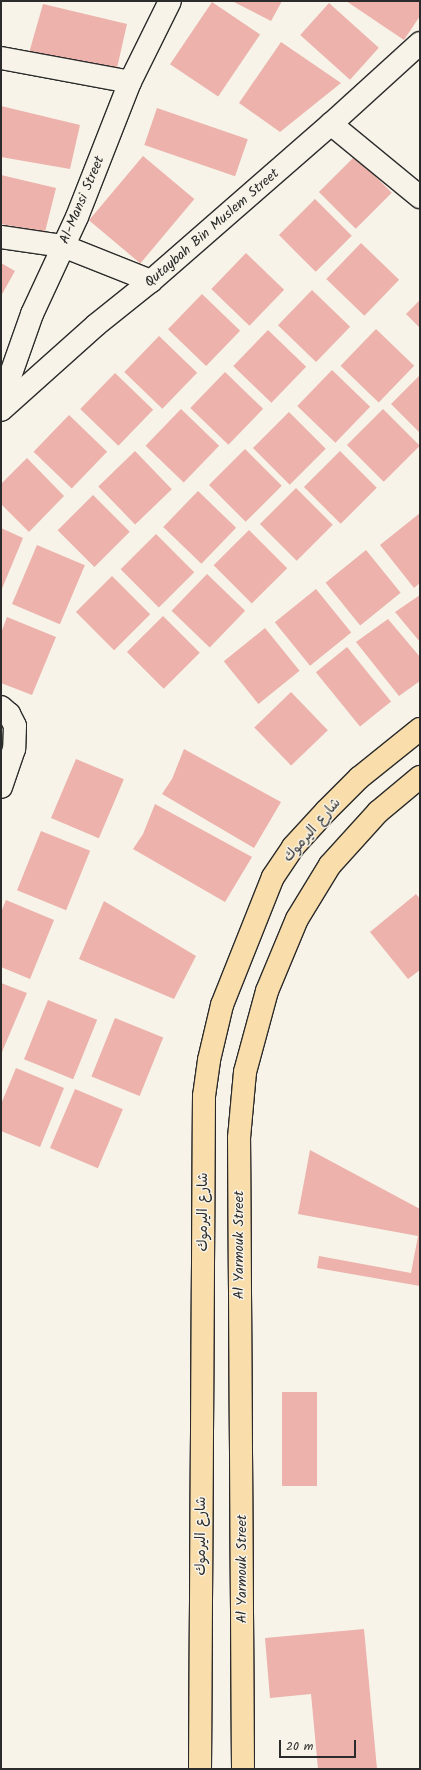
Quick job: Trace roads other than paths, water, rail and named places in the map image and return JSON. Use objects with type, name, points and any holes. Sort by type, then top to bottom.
[{"type":"highway","name":"شارع اليرموك","points":[[200,1769],[204,1096],[209,1060],[222,1005],[273,877],[293,847],[326,811],[359,778],[420,729]]},
{"type":"highway","name":"Al Yarmouk Street","points":[[243,1769],[238,1138],[245,1072],[267,990],[297,919],[330,864],[378,812],[420,777]]},
{"type":"street","name":"Al-Mansi Street","points":[[1,402],[32,314],[63,246],[130,82],[170,1]]},
{"type":"street","name":"Qutaybah Bin Muslem Street","points":[[1,410],[96,325],[151,281],[331,124],[420,42]]},
{"type":"street","points":[[1,58],[130,82]]},
{"type":"street","points":[[331,124],[420,197]]},
{"type":"street","points":[[1,237],[63,246],[151,281]]},
{"type":"street","points":[[1,707],[9,714],[15,726],[14,749],[1,787]]}]
